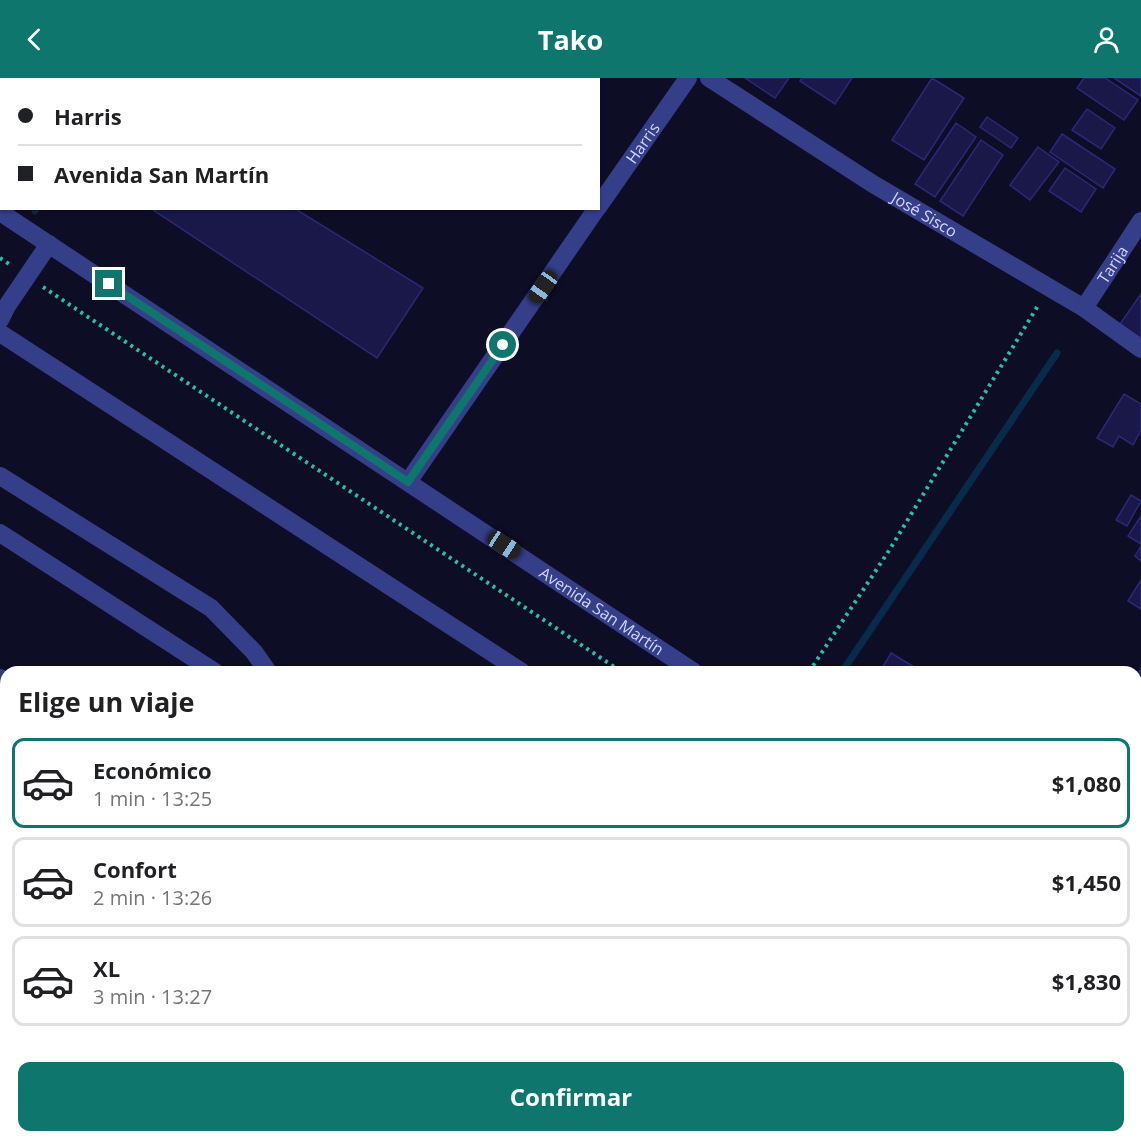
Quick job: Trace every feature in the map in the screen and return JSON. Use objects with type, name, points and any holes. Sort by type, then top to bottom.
[{"type":"street","name":"Harris","points":[[600,205],[688,78]]},
{"type":"street","name":"José Sisco","points":[[709,78],[873,184],[1084,308],[1141,349]]},
{"type":"street","name":"Harris","points":[[408,482],[597,210]]},
{"type":"street","name":"Avenida San Martín","points":[[0,212],[685,666]]},
{"type":"street","name":"Tarija","points":[[1084,308],[1141,221]]},
{"type":"street","points":[[0,320],[49,244]]},
{"type":"street","points":[[0,333],[513,666]]},
{"type":"street","points":[[0,476],[211,608],[254,652],[264,666]]},
{"type":"street","points":[[0,533],[207,666]]},
{"type":"path","points":[[0,258],[613,666]]},
{"type":"path","points":[[813,666],[890,549],[1048,288]]},
{"type":"building","points":[[745,78],[789,78],[775,98]]},
{"type":"building","points":[[802,78],[852,78],[835,104],[800,81]]},
{"type":"building","points":[[932,78],[964,98],[924,160],[892,140]]},
{"type":"building","points":[[1084,78],[1105,78],[1138,100],[1124,120],[1077,88]]},
{"type":"building","points":[[1114,78],[1141,78],[1141,96]]},
{"type":"building","points":[[1087,109],[1115,128],[1101,149],[1072,130]]},
{"type":"building","points":[[987,117],[1018,138],[1011,148],[980,127]]},
{"type":"building","points":[[956,123],[976,137],[935,197],[915,184]]},
{"type":"building","points":[[1062,134],[1115,169],[1103,188],[1050,152]]},
{"type":"building","points":[[981,140],[1003,155],[963,216],[940,201]]},
{"type":"building","points":[[1038,147],[1059,162],[1030,200],[1010,185]]},
{"type":"building","points":[[1065,168],[1096,189],[1081,212],[1049,191]]},
{"type":"building","points":[[153,210],[297,210],[423,288],[377,358]]},
{"type":"building","points":[[1141,294],[1141,338],[1120,324]]},
{"type":"building","points":[[1124,394],[1141,404],[1141,430],[1133,445],[1119,436],[1113,447],[1097,438]]},
{"type":"building","points":[[1131,495],[1141,501],[1127,526],[1116,520]]},
{"type":"building","points":[[1141,516],[1141,544],[1128,536]]},
{"type":"building","points":[[1141,546],[1141,561],[1135,556]]},
{"type":"building","points":[[1141,580],[1141,609],[1128,601]]},
{"type":"building","points":[[891,653],[912,666],[883,666]]},
{"type":"waterway","points":[[846,666],[1057,353]]},
{"type":"route","points":[[109,284],[408,482],[503,345]]}]
